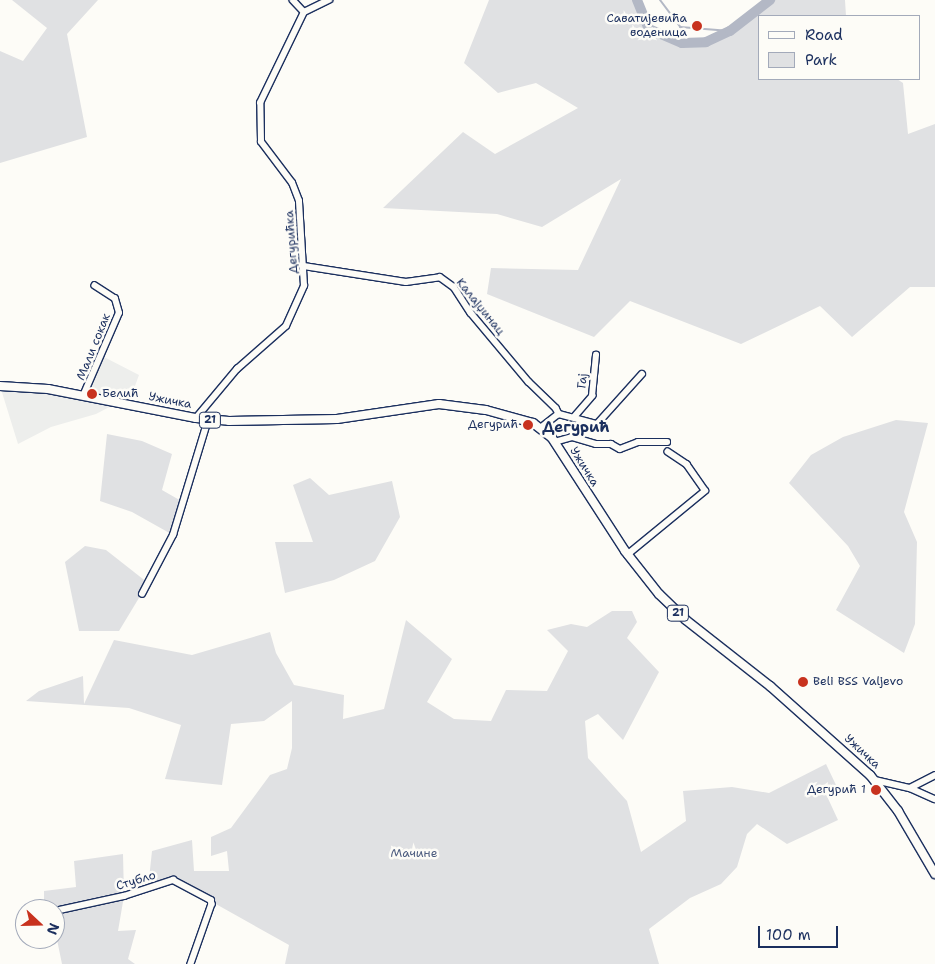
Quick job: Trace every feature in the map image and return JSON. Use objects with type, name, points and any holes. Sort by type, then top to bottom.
[{"type":"main road","name":"Ужичка","points":[[0,386],[37,388],[208,420],[244,422],[337,419],[439,404],[506,414],[541,428],[555,442],[627,555],[678,613],[775,690],[875,780],[898,811],[935,874]]},
{"type":"street","points":[[293,0],[304,12],[329,0]]},
{"type":"street","name":"Дегурићка","points":[[196,418],[237,369],[286,326],[304,286],[299,201],[292,183],[262,142],[260,103],[304,12]]},
{"type":"street","name":"Калајџинац","points":[[304,266],[406,282],[440,277],[454,288],[471,313],[559,414]]},
{"type":"street","name":"Мали сокак","points":[[83,396],[119,314],[115,299],[94,286]]},
{"type":"street","name":"Гај","points":[[574,417],[592,396],[596,355]]},
{"type":"street","points":[[541,428],[559,414],[597,424],[642,374]]},
{"type":"street","points":[[142,594],[173,535],[208,420]]},
{"type":"street","points":[[555,442],[572,436],[596,444],[611,444],[620,449],[638,442],[667,442]]},
{"type":"street","points":[[627,555],[705,491],[687,465],[668,452]]},
{"type":"street","points":[[910,788],[935,775]]},
{"type":"street","points":[[875,780],[910,788],[935,799]]},
{"type":"street","name":"Стубло","points":[[65,909],[124,896],[173,880],[211,900],[212,904],[191,964]]},
{"type":"shaded area","points":[[102,356],[139,375],[128,405],[117,403],[96,414],[51,427],[18,444],[0,386],[83,396]]},
{"type":"green space","points":[[12,0],[98,0],[67,34],[87,137],[0,163],[0,51],[23,61],[47,28]]},
{"type":"green space","points":[[489,0],[635,0],[649,29],[682,43],[706,42],[730,31],[770,0],[845,0],[846,15],[758,15],[758,80],[898,80],[903,83],[908,134],[935,124],[935,287],[910,287],[852,337],[820,306],[741,344],[630,301],[594,337],[487,294],[491,268],[578,270],[621,179],[542,227],[497,214],[383,208],[463,132],[495,154],[578,108],[536,83],[498,93],[464,63]]},
{"type":"green space","points":[[896,420],[928,423],[904,512],[917,542],[915,624],[904,653],[836,610],[860,566],[848,546],[789,483],[811,455],[843,437]]},
{"type":"green space","points":[[107,434],[142,441],[172,454],[162,490],[183,502],[173,535],[132,512],[100,501]]},
{"type":"green space","points":[[310,478],[329,495],[392,481],[400,517],[375,561],[334,580],[285,593],[275,542],[313,542],[293,485]]},
{"type":"green space","points":[[85,546],[106,550],[148,583],[119,631],[79,631],[65,562]]},
{"type":"green space","name":"Мачине","points":[[612,611],[632,611],[637,622],[627,638],[659,672],[623,740],[598,714],[585,721],[588,758],[627,801],[641,852],[686,821],[683,791],[732,787],[769,793],[826,764],[836,785],[825,792],[838,820],[787,844],[757,824],[747,834],[737,867],[721,884],[690,898],[649,929],[659,964],[285,964],[289,945],[173,880],[148,888],[152,851],[192,840],[194,871],[229,871],[227,851],[211,856],[211,837],[231,828],[270,775],[287,769],[292,748],[292,701],[264,721],[231,724],[222,785],[165,779],[181,725],[129,708],[26,701],[39,691],[83,676],[84,704],[114,640],[192,655],[270,632],[276,653],[294,685],[344,695],[343,719],[384,709],[406,620],[452,659],[427,702],[454,719],[491,721],[506,690],[547,691],[568,651],[547,630],[571,624],[587,627]]},
{"type":"green space","points":[[123,854],[124,896],[118,931],[136,930],[128,959],[135,964],[62,964],[59,949],[65,949],[65,899],[44,899],[44,891],[76,887],[74,861]]},
{"type":"waterway","points":[[637,0],[649,29],[682,43],[706,42],[730,31],[770,0]]},
{"type":"waterway","points":[[660,0],[680,27],[730,31]]},
{"type":"place","name":"Саватијевића воденица","points":[[697,26]]},
{"type":"place","name":"Белић","points":[[92,394]]},
{"type":"place","name":"Дегурић","points":[[528,425]]},
{"type":"place","name":"Beli BSS Valjevo","points":[[803,682]]},
{"type":"place","name":"Дегурић 1","points":[[876,790]]},
{"type":"district","name":"Дегурић","points":[[576,428]]}]
